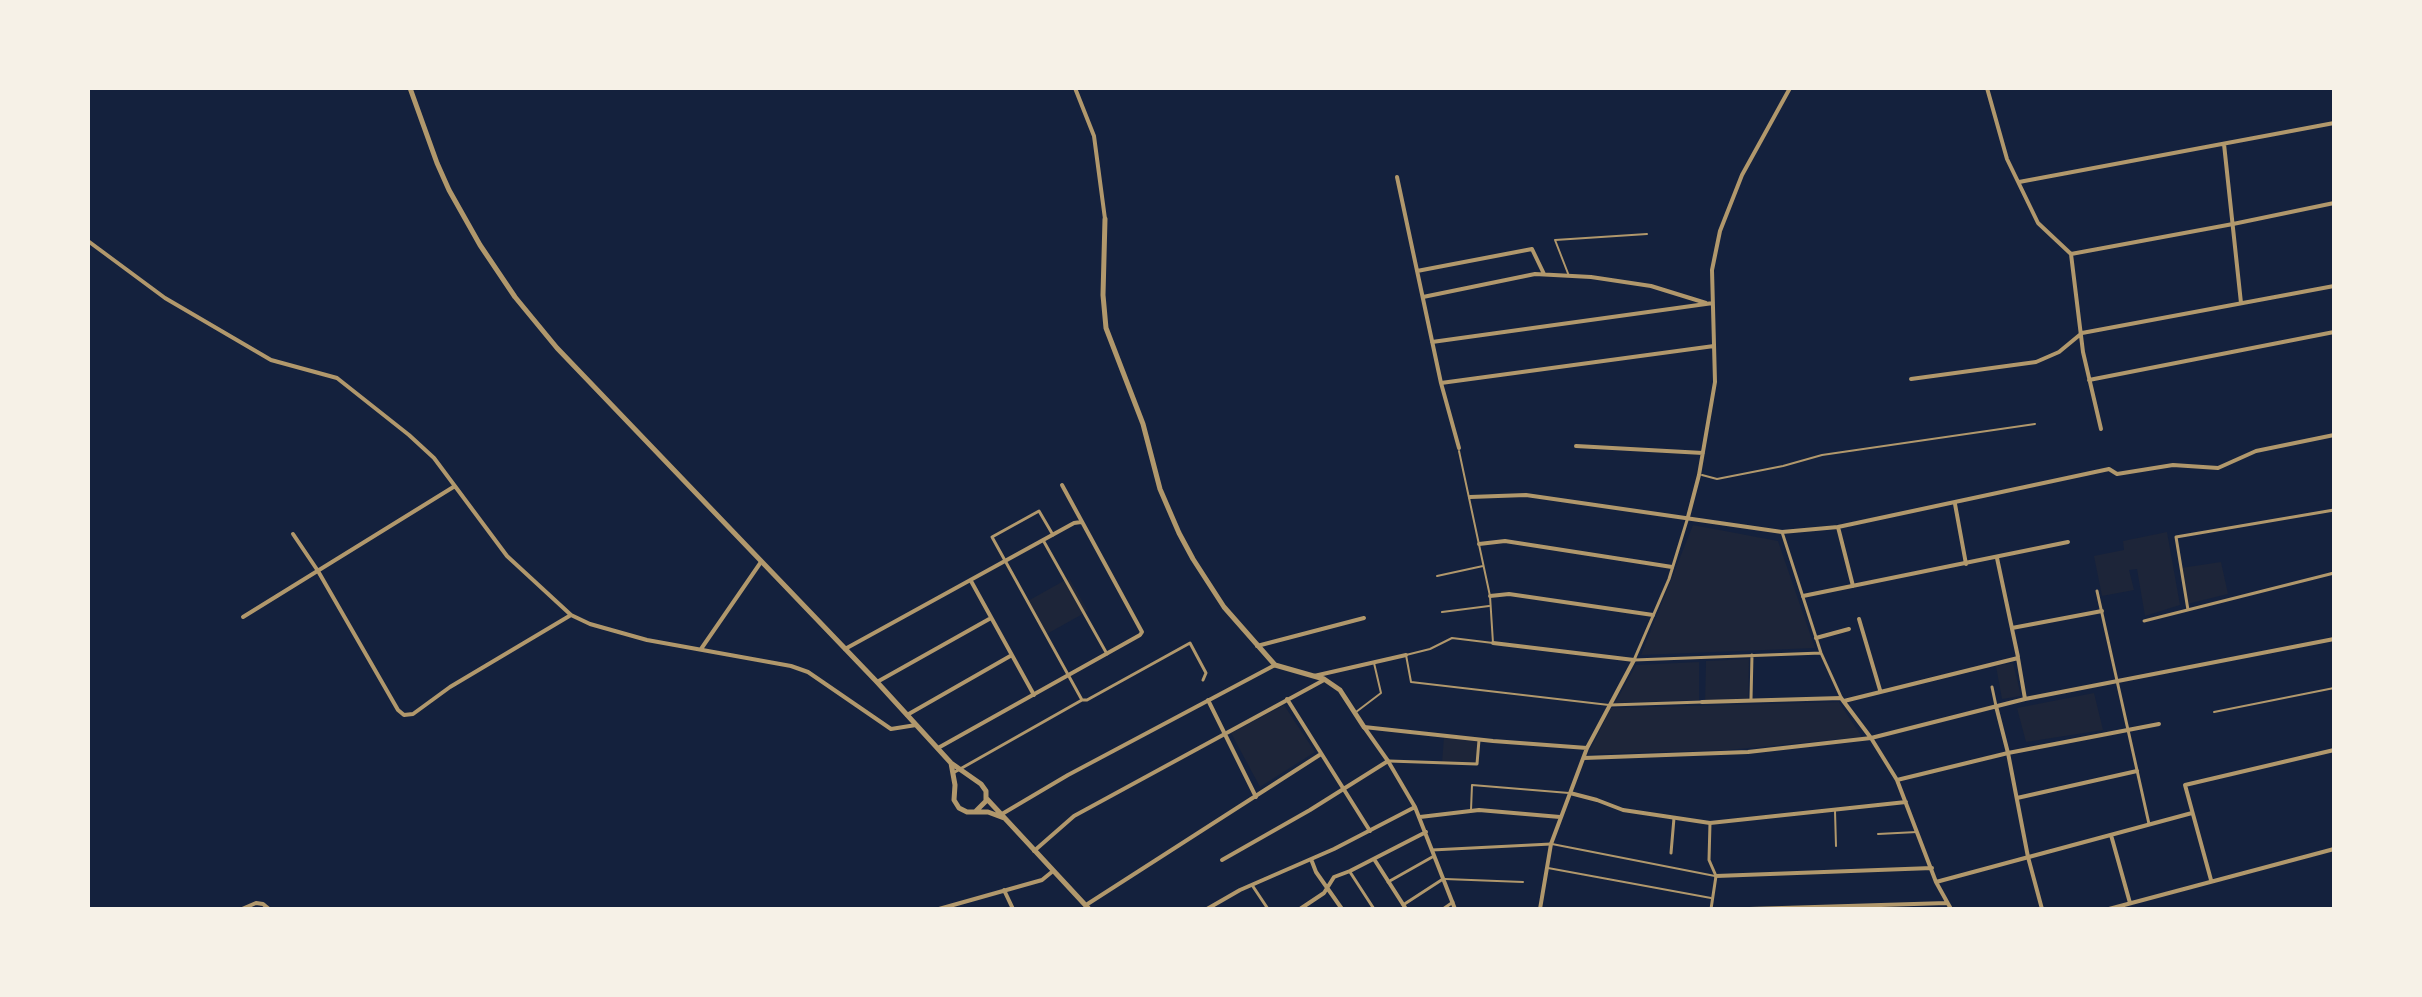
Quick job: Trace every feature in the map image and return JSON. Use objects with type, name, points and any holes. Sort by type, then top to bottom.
[{"type":"street","points":[[410,88],[449,190],[480,245],[515,297],[557,348],[877,682],[956,771],[981,784],[989,802],[1088,907],[1321,754]]},
{"type":"street","points":[[1075,88],[1094,136],[1105,219],[1103,295],[1106,328],[1143,424],[1169,512],[1193,559],[1224,607],[1275,665],[1324,679],[1340,690],[1415,807],[1455,909]]},
{"type":"street","points":[[1540,909],[1551,844],[1570,793],[1587,748],[1634,660],[1672,567],[1688,517],[1699,475],[1715,382],[1712,270],[1720,231],[1742,175],[1790,88]]},
{"type":"street","points":[[1987,88],[2007,159],[2038,223],[2071,254],[2083,352],[2101,429]]},
{"type":"street","points":[[2019,182],[2334,123]]},
{"type":"street","points":[[2224,144],[2241,303]]},
{"type":"street","points":[[1397,177],[1441,383],[1459,448]]},
{"type":"street","points":[[2071,254],[2334,203]]},
{"type":"street","points":[[88,241],[165,298],[271,360],[337,378],[434,458],[507,556],[571,615],[590,624],[647,640],[800,669],[891,729],[916,725]]},
{"type":"street","points":[[1417,271],[1532,249],[1544,275]]},
{"type":"street","points":[[1423,297],[1535,274],[1651,286],[1706,303]]},
{"type":"street","points":[[1911,379],[2049,359],[2082,333],[2334,286]]},
{"type":"street","points":[[1432,342],[1713,303]]},
{"type":"street","points":[[2089,380],[2334,332]]},
{"type":"street","points":[[1441,383],[1714,346]]},
{"type":"street","points":[[1470,497],[1526,495],[1782,532],[1838,527],[2109,469],[2117,474],[2173,465],[2218,468],[2256,451],[2334,435]]},
{"type":"street","points":[[1576,446],[1703,453]]},
{"type":"street","points":[[938,748],[1142,632],[1062,485]]},
{"type":"street","points":[[243,617],[456,486]]},
{"type":"street","points":[[1955,504],[1966,564]]},
{"type":"street","points":[[2188,610],[2176,537],[2334,510]]},
{"type":"street","points":[[1053,535],[1039,511],[992,537],[1085,700]]},
{"type":"street","points":[[845,649],[1081,522]]},
{"type":"street","points":[[1838,527],[1853,586]]},
{"type":"street","points":[[1749,909],[1949,906],[1936,882],[1897,780],[1843,700],[1821,653],[1782,532]]},
{"type":"street","points":[[293,534],[318,571],[398,710],[404,715],[413,714],[450,687],[571,615]]},
{"type":"street","points":[[1043,540],[1107,654]]},
{"type":"street","points":[[1479,544],[1505,541],[1672,567]]},
{"type":"street","points":[[1803,596],[2068,542]]},
{"type":"street","points":[[1997,558],[2025,699]]},
{"type":"street","points":[[701,649],[762,562]]},
{"type":"street","points":[[2144,621],[2334,573]]},
{"type":"street","points":[[970,580],[1034,695]]},
{"type":"street","points":[[2097,591],[2149,824]]},
{"type":"street","points":[[1490,596],[1509,594],[1653,615]]},
{"type":"street","points":[[2012,628],[2102,611]]},
{"type":"street","points":[[877,682],[991,618]]},
{"type":"street","points":[[1257,646],[1364,618]]},
{"type":"street","points":[[1859,619],[1880,691]]},
{"type":"street","points":[[1816,638],[1849,629]]},
{"type":"street","points":[[1584,758],[1748,752],[1871,738],[2025,699],[2334,639]]},
{"type":"street","points":[[956,771],[1190,643],[1206,673],[1203,680]]},
{"type":"street","points":[[1493,643],[1634,660],[1821,653]]},
{"type":"street","points":[[907,715],[1012,655]]},
{"type":"street","points":[[1312,677],[1406,655]]},
{"type":"street","points":[[1751,701],[1752,655]]},
{"type":"street","points":[[1610,705],[1843,700],[2018,658]]},
{"type":"street","points":[[956,771],[954,800],[959,808],[967,812],[1003,816],[1045,788],[1275,665]]},
{"type":"street","points":[[1034,851],[1074,816],[1324,679]]},
{"type":"street","points":[[1992,687],[2042,909]]},
{"type":"street","points":[[1287,699],[1370,831]]},
{"type":"street","points":[[1208,700],[1256,797]]},
{"type":"street","points":[[1897,780],[2008,753],[2159,724]]},
{"type":"street","points":[[1364,727],[1587,748]]},
{"type":"street","points":[[1222,860],[1388,761],[1477,764],[1479,740]]},
{"type":"street","points":[[2211,880],[2185,785],[2334,750]]},
{"type":"street","points":[[2017,798],[2137,771]]},
{"type":"street","points":[[954,791],[963,781],[972,780]]},
{"type":"street","points":[[1570,793],[1623,810],[1710,823],[1906,802]]},
{"type":"street","points":[[976,811],[983,805],[986,796]]},
{"type":"street","points":[[1207,909],[1415,807]]},
{"type":"street","points":[[1420,817],[1471,811],[1561,817]]},
{"type":"street","points":[[1936,882],[2192,813]]},
{"type":"street","points":[[1671,853],[1674,818]]},
{"type":"street","points":[[1710,823],[1709,860],[1716,876],[1711,909]]},
{"type":"street","points":[[1300,909],[1324,893],[1334,877],[1426,832]]},
{"type":"street","points":[[2111,835],[2130,903]]},
{"type":"street","points":[[1432,850],[1551,844]]},
{"type":"street","points":[[2109,909],[2334,849]]},
{"type":"street","points":[[1388,882],[1434,856]]},
{"type":"street","points":[[1311,859],[1316,872],[1342,909]]},
{"type":"street","points":[[1374,859],[1404,907],[1443,879]]},
{"type":"street","points":[[1716,876],[1932,868]]},
{"type":"street","points":[[939,909],[1042,880],[1054,871]]},
{"type":"street","points":[[1350,871],[1374,909]]},
{"type":"street","points":[[1252,885],[1268,909]]},
{"type":"street","points":[[1004,890],[1013,909]]},
{"type":"street","points":[[958,902],[961,909]]},
{"type":"street","points":[[1443,909],[1454,902]]},
{"type":"street","points":[[242,909],[256,903],[269,909]]},
{"type":"lane","points":[[1569,276],[1555,240],[1647,234]]},
{"type":"lane","points":[[1699,475],[1717,479],[1822,455],[2035,424]]},
{"type":"lane","points":[[1459,448],[1490,596],[1493,643],[1452,638],[1430,649],[1406,655],[1411,682],[1610,705]]},
{"type":"lane","points":[[1437,576],[1484,566]]},
{"type":"lane","points":[[1442,612],[1490,606]]},
{"type":"lane","points":[[1355,712],[1381,693],[1374,662]]},
{"type":"lane","points":[[2214,712],[2334,688]]},
{"type":"lane","points":[[1471,811],[1472,785],[1570,793]]},
{"type":"lane","points":[[1835,811],[1836,846]]},
{"type":"lane","points":[[1878,834],[1918,832]]},
{"type":"lane","points":[[1551,844],[1716,876]]},
{"type":"lane","points":[[1547,867],[1713,898]]},
{"type":"lane","points":[[1443,879],[1523,882]]},
{"type":"shaded area","points":[[1693,525],[1778,541],[1815,648],[1641,655]]},
{"type":"shaded area","points":[[2167,532],[2180,605],[2145,616],[2137,569],[2129,570],[2134,590],[2102,596],[2094,556],[2124,550],[2123,541]]},
{"type":"shaded area","points":[[2221,562],[2228,594],[2187,604],[2181,568]]},
{"type":"shaded area","points":[[1069,578],[1088,611],[1045,635],[1026,602]]},
{"type":"shaded area","points":[[1749,659],[1748,701],[1705,703],[1706,661]]},
{"type":"shaded area","points":[[1699,662],[1699,700],[1615,703],[1636,665]]},
{"type":"shaded area","points":[[2013,663],[2021,696],[2002,699],[1996,666]]},
{"type":"shaded area","points":[[2094,693],[2103,730],[2026,742],[2017,708]]},
{"type":"shaded area","points":[[1839,702],[1862,737],[1728,750],[1588,754],[1611,708]]},
{"type":"shaded area","points":[[1284,705],[1315,752],[1260,787],[1231,733]]},
{"type":"shaded area","points":[[1444,736],[1479,740],[1477,764],[1442,763]]}]
